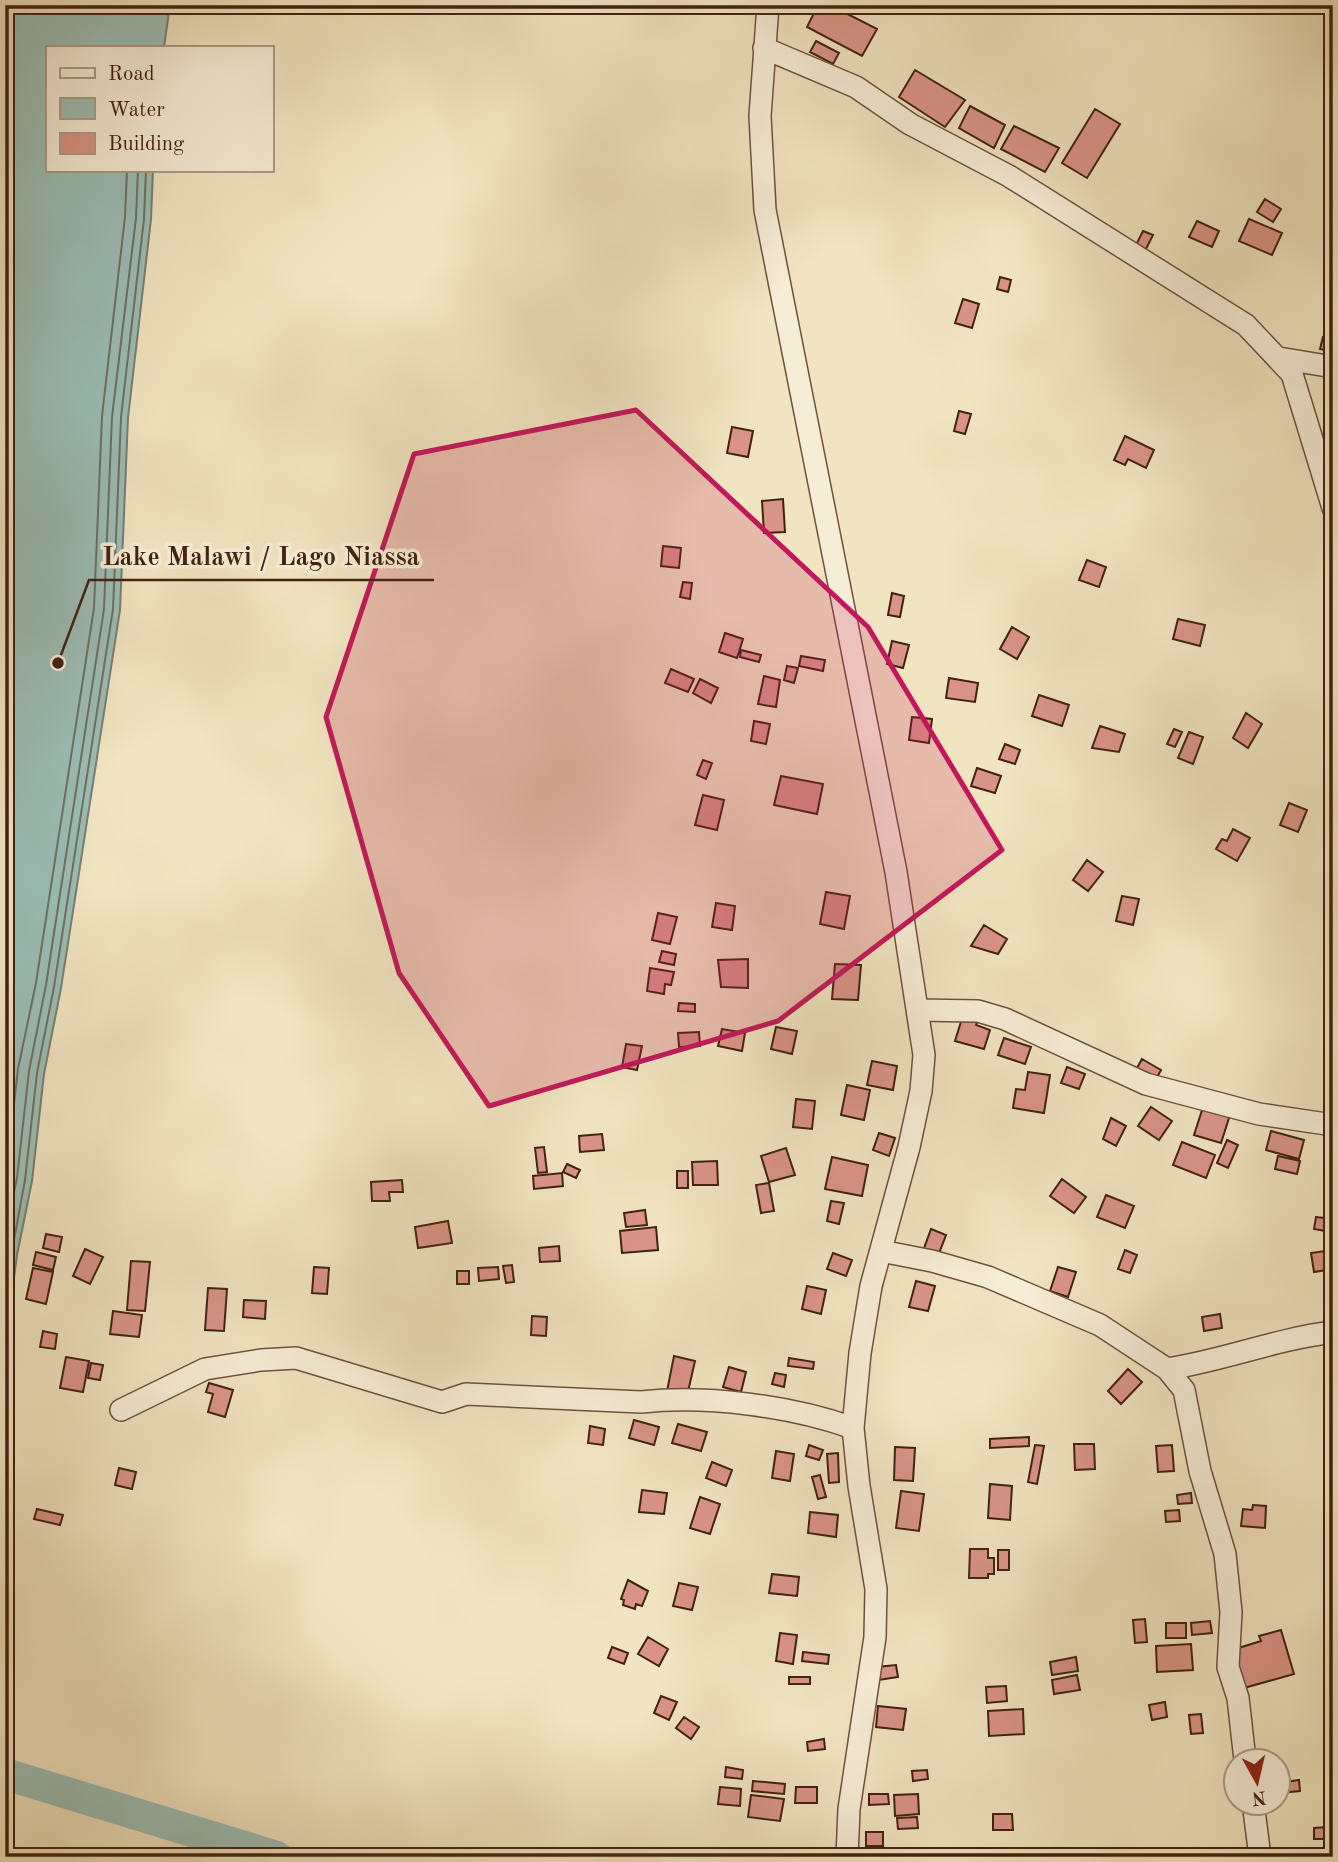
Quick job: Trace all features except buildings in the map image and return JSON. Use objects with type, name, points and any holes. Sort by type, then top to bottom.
[{"type":"street","points":[[768,5],[760,116],[765,210],[896,872],[924,1055],[921,1091],[881,1251],[860,1353],[853,1428],[859,1486],[876,1589],[875,1637],[849,1808],[847,1857]]},
{"type":"street","points":[[764,48],[816,68],[856,88],[910,124],[1009,176],[1246,325],[1292,374],[1333,508]]},
{"type":"street","points":[[1279,358],[1333,368]]},
{"type":"street","points":[[918,1010],[978,1011],[1005,1019],[1146,1084],[1259,1114],[1333,1125]]},
{"type":"street","points":[[881,1251],[932,1261],[988,1277],[1100,1325],[1167,1369],[1184,1390],[1200,1471],[1225,1554],[1231,1612],[1228,1667],[1238,1698],[1243,1746]]},
{"type":"street","points":[[1167,1369],[1206,1363],[1293,1337],[1333,1332]]},
{"type":"street","points":[[121,1410],[205,1369],[261,1360],[296,1358],[442,1402],[466,1394],[641,1402],[669,1399],[800,1412],[853,1428]]},
{"type":"street","points":[[1255,1816],[1260,1857]]},
{"type":"highlighted area","points":[[636,410],[868,627],[1002,850],[778,1021],[489,1106],[399,973],[326,717],[414,454]]},
{"type":"water","points":[[5,5],[170,5],[164,46],[46,46],[46,172],[153,172],[151,219],[128,418],[120,610],[61,988],[44,1074],[32,1181],[17,1255],[5,1346]]},
{"type":"waterway","points":[[5,1774],[277,1857]]},
{"type":"place","name":"Lake Malawi / Lago Niassa","points":[[58,663]]}]
